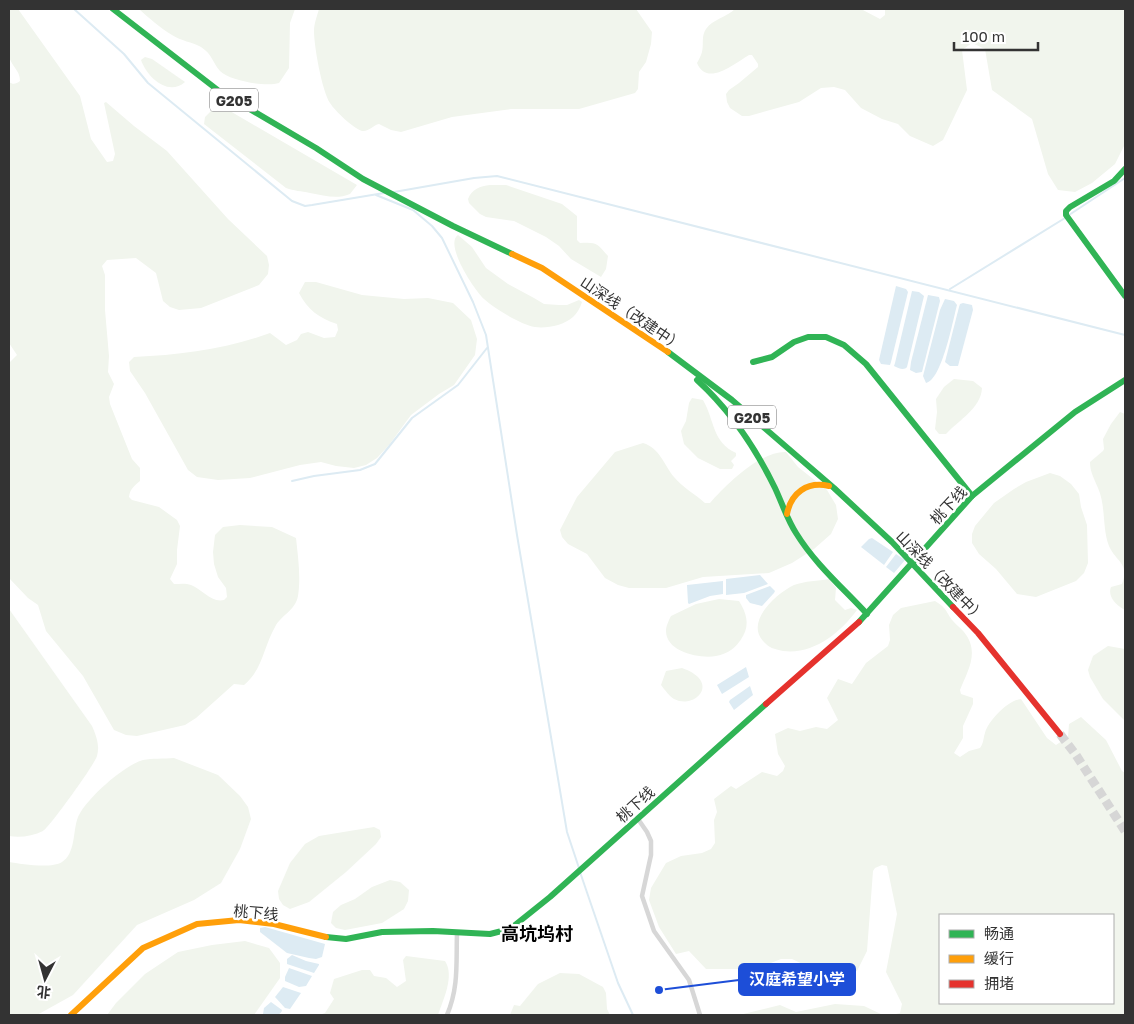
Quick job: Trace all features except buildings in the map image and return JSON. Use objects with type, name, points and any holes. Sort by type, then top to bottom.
[{"type":"main road","name":"山深线（改建中）","points":[[113,9],[219,91],[316,148],[363,179],[453,226],[542,268],[685,364],[732,400],[834,488],[892,542],[978,633],[1060,734]]},
{"type":"main road","points":[[1125,169],[1114,181],[1066,211],[1067,219],[1125,296]]},
{"type":"main road","points":[[753,362],[772,356],[799,339],[814,336],[828,337],[840,342],[866,364],[972,496]]},
{"type":"main road","points":[[646,337],[702,384],[733,415],[754,447],[795,530],[809,551],[828,574],[867,614]]},
{"type":"main road","name":"桃下线","points":[[71,1015],[143,948],[197,924],[239,920],[274,924],[330,939],[346,939],[382,932],[490,934],[510,929],[518,924],[745,722],[853,629],[972,496],[1075,412],[1125,380]]},
{"type":"main road","points":[[787,514],[788,504],[793,496],[810,485],[821,484],[834,488]]},
{"type":"street","points":[[638,819],[651,841],[651,855],[642,896],[654,931],[689,980],[700,1015]]},
{"type":"street","points":[[447,1015],[458,978],[457,933]]},
{"type":"shaded area","points":[[9,9],[18,9],[80,96],[91,139],[107,162],[113,161],[115,154],[104,103],[106,102],[167,151],[228,219],[267,256],[269,265],[268,274],[259,285],[201,308],[179,310],[170,307],[163,301],[156,273],[136,258],[107,260],[102,266],[105,275],[108,372],[114,384],[109,397],[110,404],[132,459],[140,468],[140,481],[131,490],[129,497],[132,500],[159,507],[177,520],[180,526],[177,564],[170,579],[174,584],[191,585],[211,598],[224,600],[227,597],[226,588],[218,577],[214,564],[215,535],[223,527],[240,525],[272,527],[296,538],[299,567],[299,589],[296,601],[275,627],[259,666],[250,679],[244,685],[234,684],[196,718],[185,725],[137,736],[126,735],[114,730],[83,676],[46,631],[38,605],[28,598],[9,578],[9,363],[17,355],[9,343],[9,82],[15,84],[20,81],[19,74],[10,59],[8,51]]},
{"type":"shaded area","points":[[139,9],[295,9],[290,23],[289,68],[279,83],[266,84],[232,78],[220,71],[208,53],[201,47],[172,35]]},
{"type":"shaded area","points":[[319,9],[636,9],[652,32],[651,44],[646,62],[639,72],[638,89],[635,93],[579,109],[511,109],[452,117],[401,132],[391,130],[379,124],[362,131],[340,115],[330,103],[324,89],[314,38],[314,26]]},
{"type":"shaded area","points":[[735,9],[861,9],[880,19],[885,15],[885,9],[1125,9],[1125,144],[1115,164],[1092,183],[1075,192],[1058,190],[1048,174],[1032,119],[992,90],[985,49],[972,43],[962,50],[967,90],[943,140],[933,146],[910,136],[898,124],[882,119],[861,108],[845,90],[834,87],[821,88],[799,102],[749,116],[742,116],[730,108],[726,94],[758,67],[752,55],[729,68],[714,73],[707,73],[701,70],[697,63],[702,52],[706,29],[712,23]]},
{"type":"shaded area","points":[[145,57],[152,59],[185,82],[172,87],[159,83],[148,73],[144,66],[141,60]]},
{"type":"shaded area","points":[[218,104],[357,185],[350,194],[340,197],[286,188],[204,124],[205,117]]},
{"type":"shaded area","points":[[490,185],[506,185],[562,204],[577,216],[577,240],[580,243],[596,244],[608,256],[606,269],[601,277],[571,259],[559,246],[546,237],[514,221],[486,217],[480,214],[469,203],[468,199],[477,189]]},
{"type":"shaded area","points":[[458,235],[472,247],[486,268],[508,284],[544,304],[567,305],[579,300],[582,302],[578,311],[573,317],[562,323],[552,326],[535,327],[522,323],[501,311],[479,294],[462,267],[455,248],[455,240]]},
{"type":"shaded area","points":[[305,282],[316,282],[362,295],[404,299],[428,298],[453,303],[471,320],[477,339],[475,355],[454,385],[411,415],[389,445],[377,458],[366,465],[354,468],[321,462],[300,465],[250,478],[218,480],[197,477],[188,470],[145,393],[130,371],[129,362],[134,357],[204,350],[254,339],[270,333],[286,345],[297,340],[301,334],[308,332],[324,338],[335,337],[338,330],[337,324],[315,313],[299,293]]},
{"type":"shaded area","points":[[896,286],[906,289],[908,292],[890,365],[881,364],[879,360]]},
{"type":"shaded area","points":[[912,291],[919,292],[924,296],[907,367],[901,369],[894,366]]},
{"type":"shaded area","points":[[928,295],[939,297],[940,301],[922,372],[916,373],[910,370],[911,362]]},
{"type":"shaded area","points":[[945,299],[954,301],[957,305],[942,361],[932,379],[926,383],[923,376],[940,310]]},
{"type":"shaded area","points":[[963,303],[972,305],[973,310],[958,366],[950,366],[945,362],[959,307]]},
{"type":"shaded area","points":[[954,379],[973,381],[982,388],[981,395],[974,408],[963,419],[946,434],[939,434],[935,429],[936,399],[944,387]]},
{"type":"shaded area","points":[[692,398],[703,400],[718,437],[722,443],[736,453],[736,456],[731,461],[734,465],[732,469],[720,469],[698,458],[684,444],[681,431],[686,421],[689,403]]},
{"type":"shaded area","points":[[1120,412],[1125,414],[1125,610],[1116,604],[1110,594],[1111,587],[1122,584],[1124,571],[1121,563],[1109,546],[1105,532],[1100,495],[1091,472],[1090,462],[1103,451],[1103,439]]},
{"type":"shaded area","points":[[643,443],[649,445],[658,453],[677,481],[705,503],[710,503],[735,478],[755,463],[776,453],[786,452],[798,467],[827,490],[836,505],[838,519],[831,534],[814,549],[792,563],[769,573],[703,577],[666,588],[629,588],[618,585],[605,578],[587,554],[568,544],[562,537],[560,530],[577,497],[615,452]]},
{"type":"shaded area","points":[[1050,473],[1060,476],[1071,484],[1079,494],[1087,525],[1088,563],[1084,573],[1076,581],[1036,597],[1017,594],[996,569],[979,554],[972,543],[972,534],[975,526],[994,503],[1026,482]]},
{"type":"shaded area","points":[[872,538],[893,552],[884,565],[861,547]]},
{"type":"shaded area","points":[[896,554],[905,560],[894,573],[886,567]]},
{"type":"shaded area","points":[[760,575],[768,584],[744,593],[726,595],[726,579]]},
{"type":"shaded area","points":[[829,579],[836,588],[835,600],[845,610],[851,608],[857,610],[842,627],[825,641],[805,650],[783,651],[772,648],[763,641],[758,633],[760,617],[765,608],[779,594],[794,585]]},
{"type":"shaded area","points":[[723,581],[723,594],[688,603],[687,585]]},
{"type":"shaded area","points":[[770,586],[775,591],[762,606],[750,603],[746,598],[746,595]]},
{"type":"shaded area","points":[[719,599],[739,601],[744,609],[747,623],[745,632],[735,647],[724,654],[709,657],[693,655],[678,649],[672,644],[667,638],[666,631],[671,616],[696,604]]},
{"type":"shaded area","points":[[935,601],[944,608],[969,639],[972,654],[971,661],[960,690],[961,694],[973,698],[973,704],[963,726],[963,738],[954,753],[960,757],[969,751],[980,748],[987,728],[994,717],[1010,703],[1021,699],[1047,738],[1056,745],[1068,737],[1069,724],[1081,717],[1106,740],[1122,771],[1125,773],[1125,1015],[892,1015],[900,1013],[902,1004],[886,972],[897,914],[887,866],[882,865],[873,871],[867,951],[857,971],[845,975],[813,969],[792,959],[781,959],[761,967],[745,969],[706,969],[689,951],[676,954],[659,927],[649,900],[651,888],[666,863],[681,856],[702,853],[711,849],[715,843],[714,820],[717,812],[714,799],[731,786],[736,789],[762,772],[777,776],[783,771],[785,766],[778,754],[775,734],[788,728],[800,731],[816,727],[827,729],[838,720],[827,698],[838,679],[852,684],[866,663],[888,646],[890,640],[889,625],[893,615],[901,608]]},
{"type":"shaded area","points":[[9,609],[92,726],[98,744],[97,756],[89,771],[47,827],[39,833],[22,837],[9,836]]},
{"type":"shaded area","points":[[1108,646],[1125,649],[1125,721],[1103,699],[1088,670],[1093,656]]},
{"type":"shaded area","points":[[746,667],[749,677],[722,694],[717,685]]},
{"type":"shaded area","points":[[682,668],[701,680],[703,687],[701,693],[690,701],[674,699],[661,685],[666,671]]},
{"type":"shaded area","points":[[750,686],[753,695],[734,710],[729,702],[730,700]]},
{"type":"shaded area","points":[[174,758],[218,775],[240,796],[248,807],[251,819],[240,849],[221,883],[194,900],[137,925],[73,995],[37,1015],[9,1015],[9,862],[44,866],[62,862],[71,849],[80,812],[95,794],[115,776],[135,763],[150,759]]},
{"type":"shaded area","points":[[374,827],[380,830],[381,837],[346,872],[309,902],[290,909],[283,905],[279,899],[278,891],[290,863],[305,844],[319,836]]},
{"type":"shaded area","points":[[390,880],[400,882],[409,890],[408,901],[404,909],[382,923],[345,930],[336,928],[331,923],[333,912],[341,905],[355,899],[372,887]]},
{"type":"shaded area","points":[[265,927],[325,944],[322,957],[316,959],[287,953],[260,932],[260,928]]},
{"type":"shaded area","points":[[245,941],[269,948],[280,963],[280,978],[254,1015],[107,1015],[116,1003],[145,974],[178,952]]},
{"type":"shaded area","points":[[292,955],[319,965],[314,973],[287,964],[287,959]]},
{"type":"shaded area","points":[[406,956],[445,961],[449,974],[445,995],[438,1015],[319,1015],[325,1013],[334,999],[330,993],[334,979],[362,970],[370,970],[374,976],[386,978],[397,987],[406,981],[403,960]]},
{"type":"shaded area","points":[[289,968],[312,976],[306,986],[299,987],[285,981]]},
{"type":"shaded area","points":[[560,973],[579,974],[603,987],[610,1015],[510,1015],[514,1005],[520,1006],[538,984]]},
{"type":"shaded area","points":[[283,987],[301,993],[290,1009],[285,1008],[275,997]]},
{"type":"shaded area","points":[[271,1002],[282,1010],[281,1012],[277,1015],[263,1014],[264,1008]]},
{"type":"shaded area","points":[[835,1004],[864,1006],[883,1015],[739,1015],[780,1005],[796,1012]]},
{"type":"waterway","points":[[74,9],[124,54],[148,83],[292,201],[305,206],[384,193]]},
{"type":"waterway","points":[[394,192],[474,178],[497,176],[1125,335]]},
{"type":"waterway","points":[[1069,215],[1125,178]]},
{"type":"waterway","points":[[376,195],[413,210],[432,226],[442,238],[473,302],[486,335],[517,535],[567,832],[579,868]]},
{"type":"waterway","points":[[950,289],[1065,218]]},
{"type":"waterway","points":[[292,481],[360,470],[375,464],[412,418],[458,385],[487,348]]},
{"type":"waterway","points":[[580,872],[618,983],[633,1015]]},
{"type":"tunnel","points":[[1060,734],[1076,755],[1125,831]]},
{"type":"traffic: fast","points":[[113,9],[219,91],[316,148],[363,179],[453,226],[512,254]]},
{"type":"traffic: fast","points":[[1125,169],[1114,181],[1066,211],[1066,215],[1125,296]]},
{"type":"traffic: fast","points":[[753,362],[772,357],[794,342],[808,337],[826,337],[844,345],[866,364],[972,496]]},
{"type":"traffic: fast","points":[[668,352],[732,400],[834,488],[892,542],[953,607]]},
{"type":"traffic: fast","points":[[697,380],[721,404],[741,430],[759,458],[775,488],[787,517],[804,544],[820,565],[867,614]]},
{"type":"traffic: fast","points":[[859,622],[972,496],[1075,412],[1125,380]]},
{"type":"traffic: fast","points":[[326,937],[346,939],[382,932],[433,931],[490,934],[510,929],[550,897],[766,704]]},
{"type":"traffic: slow","points":[[512,254],[542,268],[668,352]]},
{"type":"traffic: slow","points":[[787,514],[792,500],[801,490],[814,485],[829,486]]},
{"type":"traffic: slow","points":[[71,1015],[143,948],[197,924],[239,920],[274,924],[326,937]]},
{"type":"traffic: jam","points":[[953,607],[978,633],[1060,734]]},
{"type":"traffic: jam","points":[[766,704],[859,622]]},
{"type":"place","name":"汉庭希望小学","points":[[659,990]]},
{"type":"district","name":"高坑坞村","points":[[537,933]]}]
